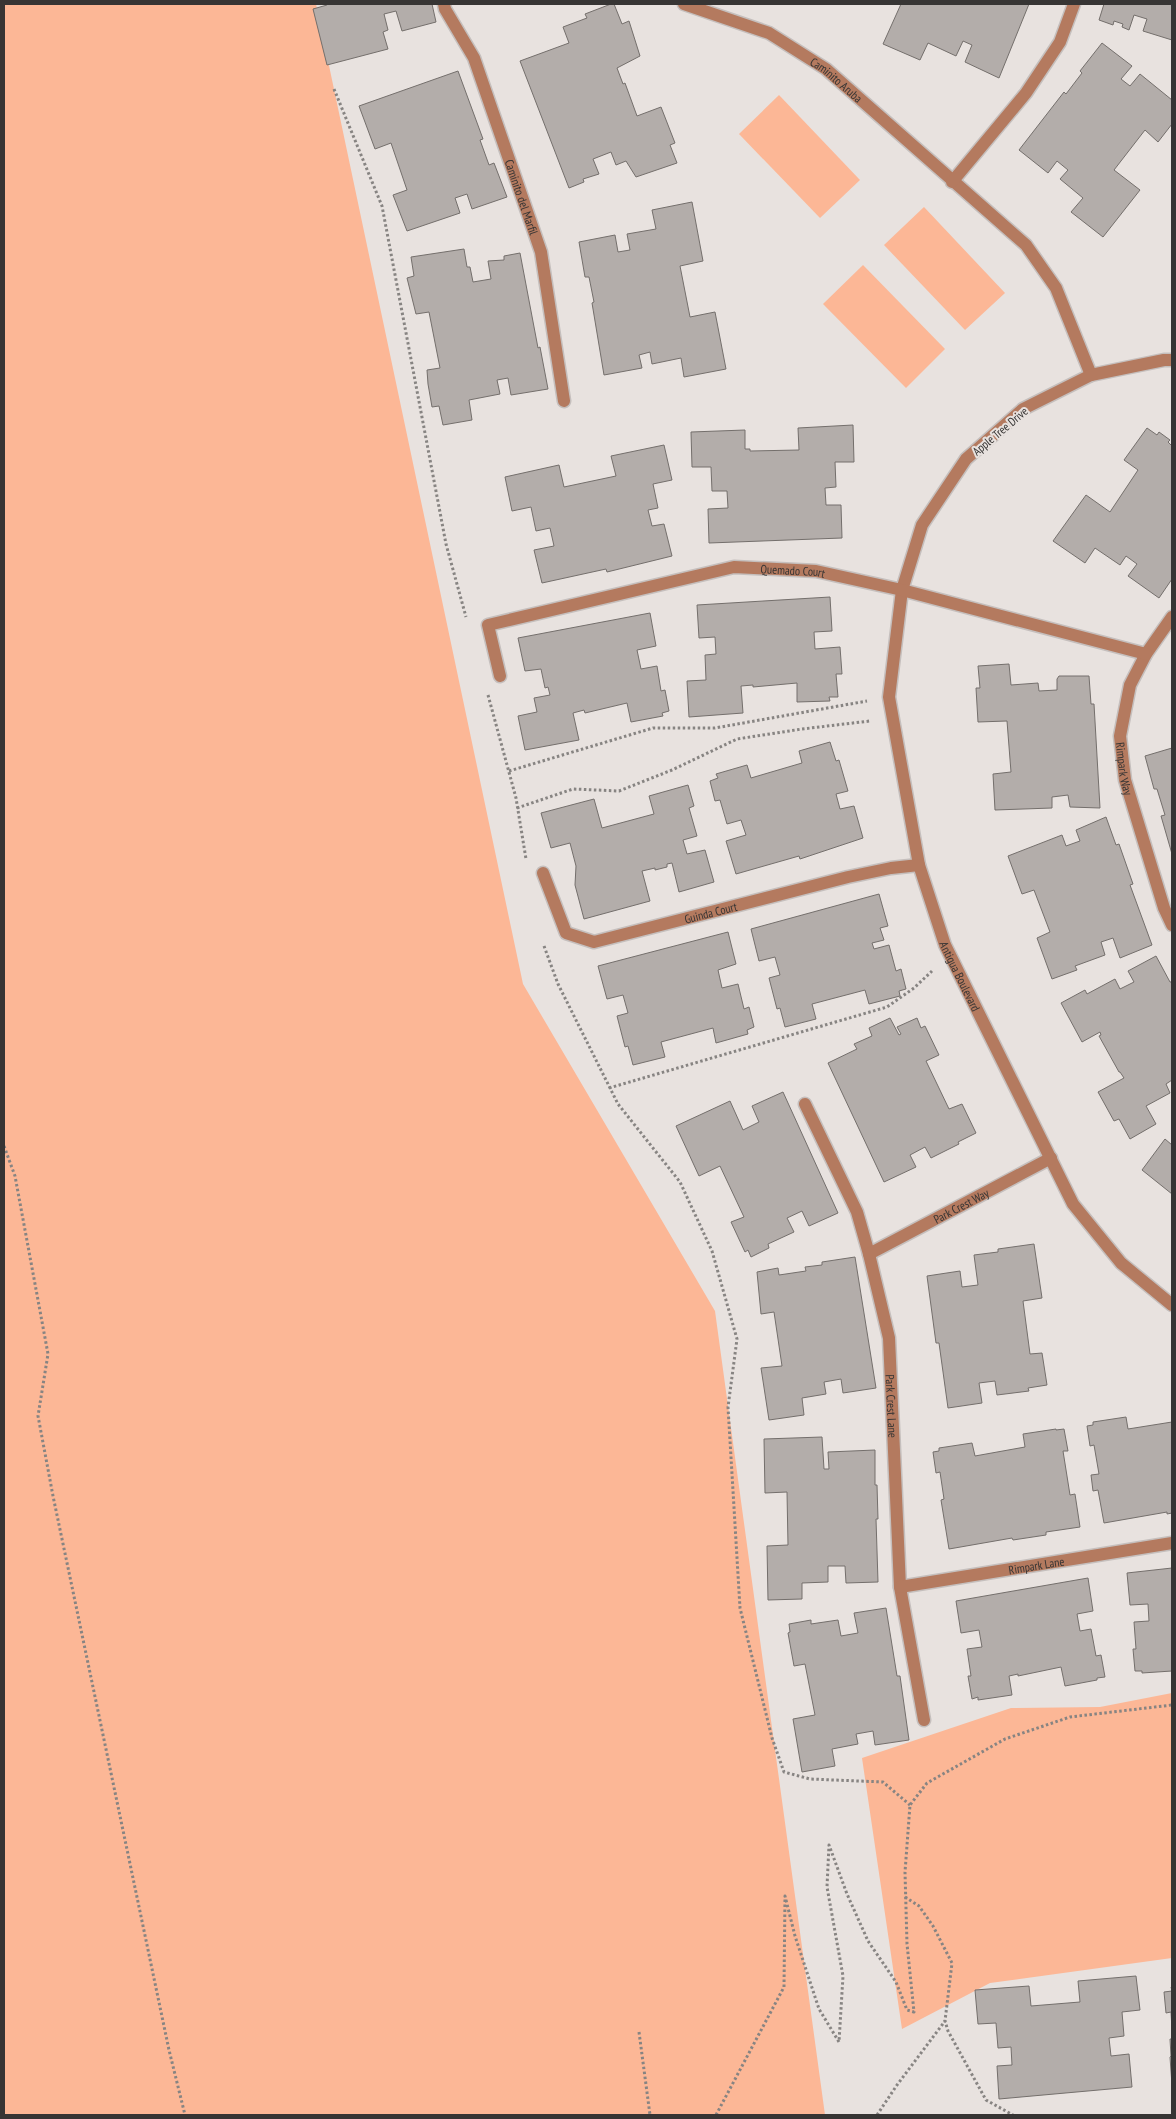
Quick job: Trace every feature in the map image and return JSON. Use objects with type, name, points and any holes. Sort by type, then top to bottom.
[{"type":"street","name":"Caminito del Marfil","points":[[444,4],[445,9],[474,58],[541,252],[564,401]]},
{"type":"street","name":"Caminito Aruba","points":[[684,4],[702,6],[769,33],[826,69],[952,182],[1026,245],[1056,288],[1091,375]]},
{"type":"street","points":[[952,182],[1026,92],[1060,42],[1074,4]]},
{"type":"street","name":"Apple Tree Drive","points":[[902,590],[922,525],[966,459],[1023,409],[1091,375],[1172,360]]},
{"type":"street","name":"Quemado Court","points":[[500,676],[488,625],[734,566],[816,571],[902,590],[1146,654]]},
{"type":"street","name":"Antigua Boulevard","points":[[902,590],[889,697],[919,865],[945,945],[1052,1158],[1073,1204],[1121,1263],[1172,1305]]},
{"type":"street","name":"Rimpark Way","points":[[1172,617],[1146,654],[1130,685],[1120,736],[1125,780],[1164,908],[1172,925]]},
{"type":"street","name":"Guinda Court","points":[[543,873],[566,933],[594,942],[848,877],[891,868],[919,865]]},
{"type":"street","name":"Park Crest Lane","points":[[805,1104],[857,1212],[869,1254],[888,1338],[900,1587],[924,1720]]},
{"type":"street","name":"Park Crest Way","points":[[869,1254],[1052,1158]]},
{"type":"street","name":"Rimpark Lane","points":[[900,1587],[1172,1543]]},
{"type":"path","points":[[334,89],[382,206],[446,544],[467,620]]},
{"type":"path","points":[[485,686],[517,808],[526,860]]},
{"type":"path","points":[[508,771],[653,728],[715,728],[889,697]]},
{"type":"path","points":[[517,808],[573,789],[619,791],[672,770],[738,739],[893,718]]},
{"type":"path","points":[[542,940],[558,984],[609,1088],[618,1104],[680,1182],[712,1251],[737,1339],[728,1407],[740,1608],[772,1738],[784,1772],[810,1779],[883,1782],[910,1805]]},
{"type":"path","points":[[609,1088],[798,1031],[886,1007],[952,958]]},
{"type":"path","points":[[4,1146],[15,1176],[48,1354],[38,1416],[53,1496],[167,2040],[185,2115]]},
{"type":"path","points":[[716,2115],[784,1986],[785,1896],[795,1936],[819,2009],[839,2042],[843,1976],[828,1887],[829,1845],[847,1894],[868,1941],[896,1982],[907,2010],[914,2012],[907,1944],[905,1872],[910,1805],[927,1783],[1005,1739],[1070,1718],[1172,1705]]},
{"type":"path","points":[[905,1897],[919,1906],[933,1926],[952,1963],[945,2021],[948,2031],[986,2100],[1013,2115]]},
{"type":"path","points":[[877,2115],[945,2021]]},
{"type":"path","points":[[639,2032],[650,2115]]},
{"type":"shaded area","points":[[4,4],[316,4],[523,984],[715,1311],[825,2115],[4,2115]]},
{"type":"shaded area","points":[[779,95],[860,180],[820,218],[739,134]]},
{"type":"shaded area","points":[[924,207],[1005,293],[965,330],[884,245]]},
{"type":"shaded area","points":[[863,265],[945,349],[906,388],[823,304]]},
{"type":"shaded area","points":[[1172,1693],[1172,1958],[990,1983],[902,2029],[862,1758],[1011,1708],[1100,1707]]},
{"type":"building","points":[[327,4],[432,4],[436,22],[402,31],[396,11],[384,14],[388,30],[383,32],[388,49],[327,65],[313,9]]},
{"type":"building","points":[[614,4],[622,24],[629,21],[640,56],[617,68],[623,84],[625,83],[637,116],[661,107],[675,143],[670,145],[677,163],[636,177],[626,161],[616,165],[611,152],[593,159],[599,174],[583,179],[584,182],[569,188],[520,61],[569,43],[563,27],[587,18],[585,14]]},
{"type":"building","points":[[901,4],[1029,4],[999,78],[965,62],[972,45],[963,41],[956,56],[928,43],[920,60],[883,44]]},
{"type":"building","points":[[1104,4],[1172,4],[1172,40],[1143,31],[1147,19],[1134,15],[1129,30],[1122,27],[1123,24],[1114,21],[1113,25],[1099,20]]},
{"type":"building","points":[[1102,43],[1132,66],[1121,79],[1130,86],[1140,74],[1172,100],[1172,124],[1158,142],[1145,130],[1114,170],[1140,190],[1103,237],[1071,212],[1083,198],[1060,179],[1068,170],[1057,161],[1048,173],[1019,150],[1064,92],[1066,94],[1082,73],[1080,71]]},
{"type":"building","points":[[458,71],[483,139],[480,140],[489,165],[494,163],[507,197],[472,209],[467,194],[455,198],[460,213],[407,231],[393,195],[407,190],[391,143],[375,149],[359,106]]},
{"type":"building","points":[[692,202],[703,261],[680,266],[690,317],[715,312],[726,369],[684,377],[681,358],[652,364],[650,352],[639,355],[642,368],[604,375],[592,303],[594,302],[589,277],[585,277],[579,242],[615,235],[618,252],[630,250],[627,234],[656,229],[652,210]]},
{"type":"building","points":[[464,249],[467,267],[470,267],[473,282],[491,279],[488,261],[504,260],[504,256],[520,253],[538,348],[540,347],[548,389],[511,395],[508,378],[497,380],[500,394],[469,400],[472,420],[443,425],[439,406],[432,407],[428,384],[427,370],[440,368],[429,312],[416,314],[407,278],[414,276],[411,257]]},
{"type":"building","points":[[853,425],[854,462],[835,462],[836,487],[825,488],[826,505],[841,505],[842,538],[709,543],[708,509],[728,508],[727,491],[712,491],[711,467],[692,467],[691,432],[745,430],[745,449],[750,449],[750,451],[799,450],[798,428]]},
{"type":"building","points":[[1147,428],[1157,435],[1159,432],[1170,440],[1168,442],[1172,446],[1172,579],[1159,598],[1128,576],[1137,564],[1126,556],[1120,565],[1095,548],[1085,563],[1053,541],[1086,495],[1110,512],[1138,470],[1124,460]]},
{"type":"building","points":[[664,445],[672,480],[653,484],[658,508],[648,510],[652,526],[664,524],[672,556],[607,572],[606,569],[542,583],[534,550],[554,546],[550,528],[536,531],[531,507],[512,511],[505,477],[559,465],[564,487],[616,476],[611,456]]},
{"type":"building","points":[[830,597],[832,631],[814,632],[815,649],[840,647],[842,674],[836,674],[838,697],[829,697],[830,701],[797,702],[797,683],[753,687],[753,685],[741,686],[743,713],[689,717],[687,681],[706,680],[705,655],[716,654],[715,637],[699,638],[697,605]]},
{"type":"building","points":[[650,613],[656,646],[637,650],[641,669],[657,666],[661,691],[665,690],[669,711],[662,713],[663,716],[631,722],[627,703],[585,713],[584,710],[573,713],[579,740],[525,750],[518,716],[537,712],[534,698],[550,695],[548,687],[545,688],[541,669],[525,671],[518,638]]},
{"type":"building","points":[[1009,664],[1011,685],[1038,683],[1039,691],[1057,690],[1057,679],[1059,676],[1089,676],[1091,704],[1094,704],[1100,808],[1070,807],[1068,795],[1052,797],[1052,808],[995,810],[993,774],[1011,772],[1007,721],[978,722],[976,688],[980,688],[978,666]]},
{"type":"building","points":[[830,742],[836,761],[839,760],[848,791],[836,794],[840,809],[854,806],[863,838],[800,859],[799,856],[736,874],[726,841],[746,835],[741,820],[727,824],[720,800],[715,801],[710,781],[718,778],[716,774],[747,765],[751,778],[802,763],[799,751]]},
{"type":"building","points":[[1172,748],[1172,854],[1161,816],[1165,815],[1157,789],[1154,789],[1145,756]]},
{"type":"building","points":[[688,785],[694,806],[689,808],[697,836],[683,840],[687,854],[705,850],[714,882],[679,892],[672,863],[667,864],[667,867],[642,871],[650,901],[584,919],[575,885],[576,866],[570,843],[551,848],[541,813],[594,799],[602,828],[654,814],[649,796]]},
{"type":"building","points":[[1106,817],[1116,845],[1119,844],[1133,884],[1130,885],[1152,945],[1120,958],[1113,938],[1101,942],[1105,955],[1075,966],[1077,970],[1052,979],[1037,938],[1050,932],[1034,890],[1022,894],[1008,856],[1062,835],[1066,846],[1080,841],[1076,830]]},
{"type":"building","points":[[879,894],[888,926],[880,928],[884,940],[872,943],[874,949],[889,945],[896,971],[901,969],[906,989],[899,991],[900,996],[869,1004],[865,990],[812,1004],[816,1019],[785,1027],[780,1008],[777,1009],[769,978],[780,975],[775,957],[759,961],[751,929]]},
{"type":"building","points":[[728,932],[736,964],[718,970],[722,988],[738,984],[744,1009],[749,1007],[754,1027],[747,1030],[748,1034],[716,1043],[713,1028],[661,1042],[665,1057],[633,1065],[628,1046],[625,1047],[617,1016],[628,1013],[623,995],[607,999],[598,966]]},
{"type":"building","points":[[1156,956],[1170,982],[1172,982],[1172,1080],[1166,1084],[1170,1093],[1146,1106],[1156,1124],[1130,1139],[1119,1119],[1114,1121],[1098,1092],[1124,1078],[1099,1036],[1101,1035],[1100,1032],[1082,1042],[1061,1003],[1085,990],[1087,994],[1115,979],[1120,989],[1134,982],[1128,971]]},
{"type":"building","points":[[890,1018],[899,1035],[901,1034],[897,1027],[917,1018],[921,1028],[925,1026],[939,1055],[926,1061],[949,1109],[962,1104],[976,1133],[931,1158],[925,1147],[910,1155],[916,1167],[884,1182],[828,1063],[857,1049],[854,1044],[872,1036],[869,1028]]},
{"type":"building","points":[[783,1092],[838,1213],[809,1226],[802,1211],[787,1218],[794,1232],[768,1244],[769,1248],[751,1257],[748,1250],[745,1252],[731,1222],[744,1217],[720,1166],[699,1176],[676,1126],[730,1101],[743,1130],[759,1122],[752,1106]]},
{"type":"building","points":[[1165,1139],[1172,1145],[1172,1194],[1142,1170]]},
{"type":"building","points":[[1034,1244],[1042,1298],[1023,1301],[1030,1354],[1042,1353],[1047,1385],[1028,1388],[1029,1391],[997,1395],[995,1381],[979,1383],[982,1403],[948,1408],[939,1343],[936,1343],[927,1276],[960,1271],[962,1287],[978,1285],[974,1255],[998,1252],[998,1249]]},
{"type":"building","points":[[855,1257],[876,1388],[843,1393],[841,1379],[824,1382],[826,1394],[802,1398],[804,1415],[769,1420],[761,1368],[782,1366],[774,1312],[761,1314],[757,1272],[778,1268],[779,1275],[806,1271],[805,1267],[822,1265],[822,1262]]},
{"type":"building","points":[[1126,1417],[1128,1429],[1172,1422],[1172,1513],[1167,1514],[1167,1512],[1104,1523],[1098,1490],[1093,1491],[1091,1475],[1099,1474],[1094,1445],[1090,1446],[1087,1426],[1093,1425],[1093,1422]]},
{"type":"building","points":[[1064,1429],[1068,1451],[1063,1451],[1070,1495],[1075,1494],[1080,1527],[1046,1532],[1046,1535],[1013,1540],[1012,1538],[949,1549],[941,1500],[944,1499],[940,1472],[936,1473],[933,1452],[939,1451],[939,1448],[972,1443],[975,1456],[1025,1447],[1023,1434]]},
{"type":"building","points":[[822,1437],[824,1469],[829,1469],[828,1452],[875,1450],[878,1582],[846,1583],[845,1566],[828,1566],[828,1582],[802,1583],[802,1599],[768,1600],[767,1546],[788,1545],[787,1492],[765,1493],[764,1439]]},
{"type":"building","points":[[1172,1568],[1172,1671],[1142,1673],[1142,1671],[1135,1671],[1133,1649],[1136,1649],[1134,1622],[1149,1621],[1148,1604],[1130,1605],[1127,1573]]},
{"type":"building","points":[[1088,1578],[1093,1611],[1077,1614],[1080,1631],[1091,1629],[1096,1656],[1101,1655],[1105,1677],[1065,1686],[1061,1667],[1018,1676],[1018,1674],[1009,1676],[1012,1695],[978,1700],[978,1697],[972,1699],[968,1676],[971,1676],[967,1649],[982,1647],[979,1630],[961,1633],[956,1601]]},
{"type":"building","points":[[886,1608],[897,1676],[900,1676],[909,1740],[875,1745],[873,1731],[856,1734],[858,1744],[832,1749],[835,1766],[802,1772],[793,1719],[815,1715],[805,1664],[794,1666],[788,1633],[790,1632],[789,1624],[811,1620],[811,1624],[838,1620],[841,1636],[858,1633],[854,1613]]},
{"type":"building","points":[[1136,1976],[1140,2010],[1122,2012],[1124,2036],[1109,2038],[1111,2056],[1129,2054],[1132,2087],[999,2099],[997,2066],[1012,2065],[1011,2047],[998,2048],[996,2023],[978,2024],[975,1990],[1029,1986],[1031,2006],[1080,2002],[1078,1981]]},
{"type":"building","points":[[1172,1991],[1172,2030],[1171,2012],[1166,2013],[1164,1992]]},
{"type":"building","points":[[1170,2039],[1172,2039],[1172,2085],[1170,2057]]}]
